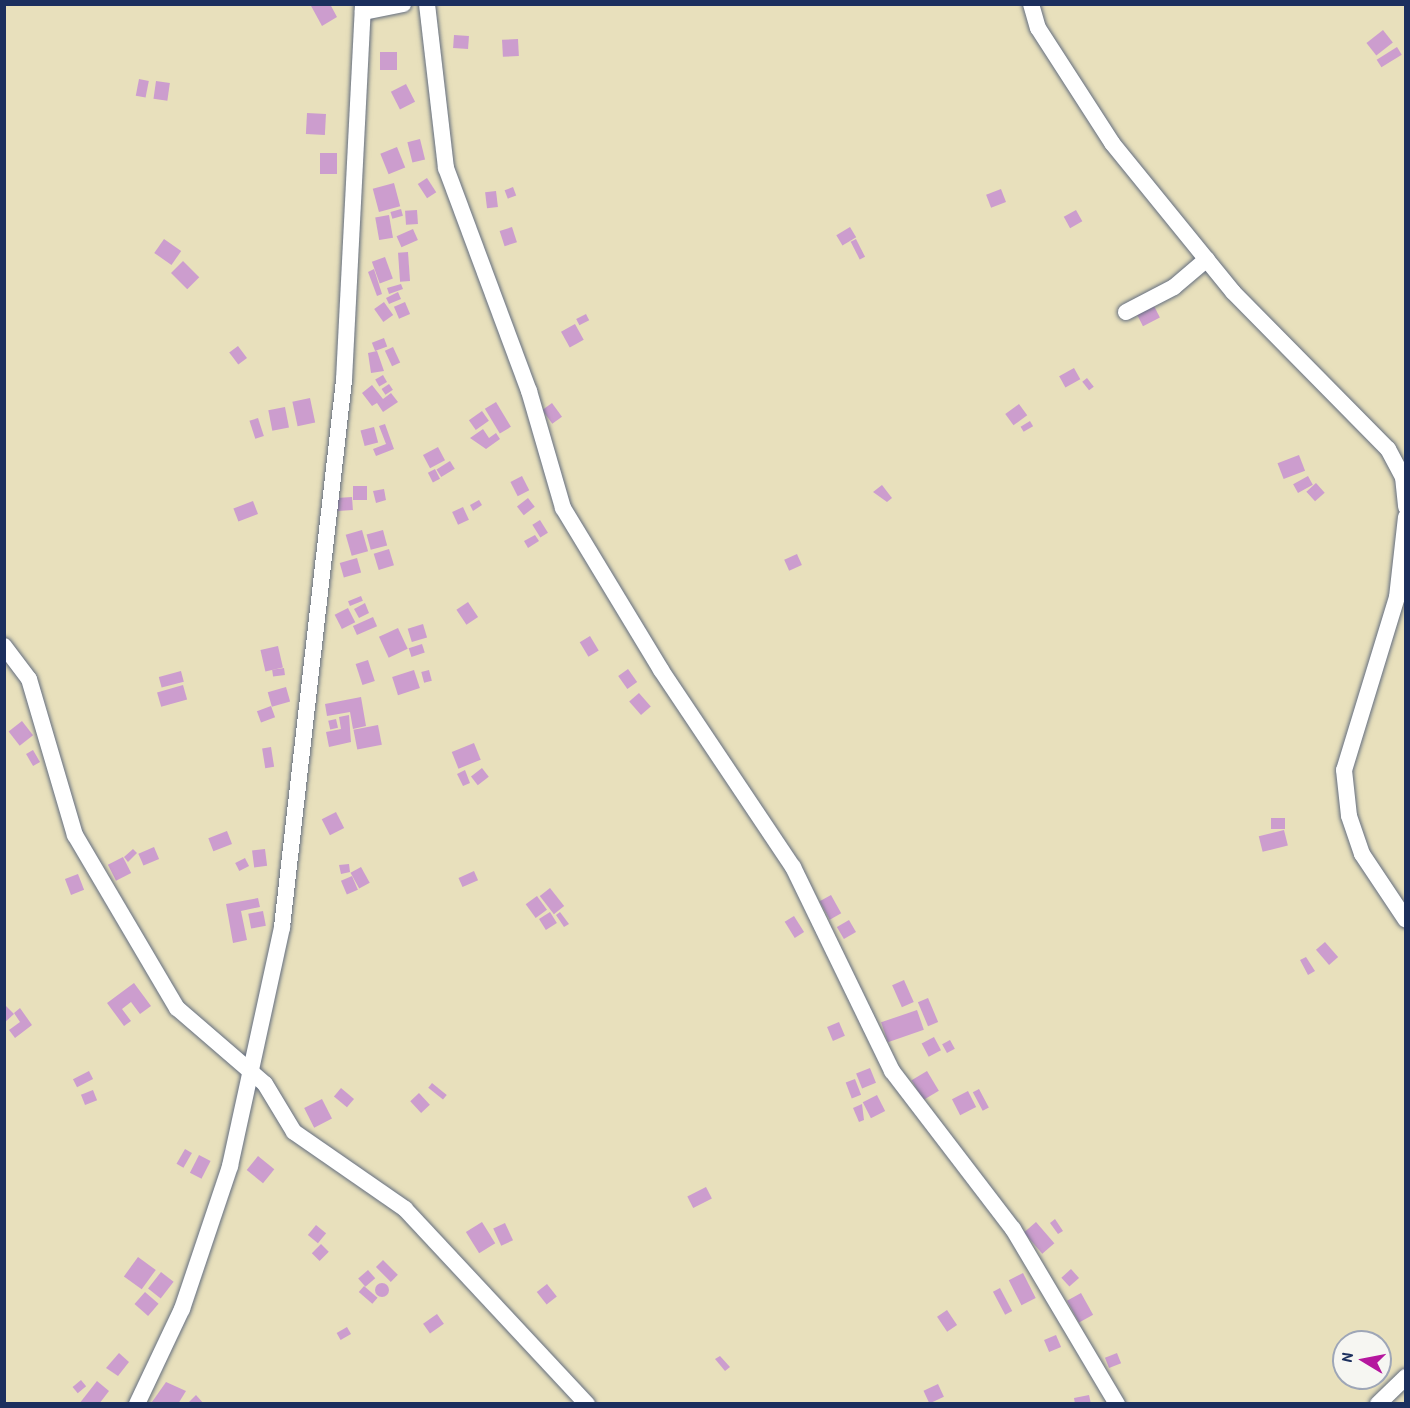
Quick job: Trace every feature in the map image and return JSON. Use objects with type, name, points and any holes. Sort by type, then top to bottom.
[{"type":"street","points":[[137,1404],[204,1249],[254,1074],[282,927],[344,380],[363,8],[403,4]]},
{"type":"street","points":[[427,4],[446,168],[529,391],[563,508],[661,670],[793,867],[892,1071],[1013,1229],[1117,1404]]},
{"type":"street","points":[[1031,4],[1038,28],[1112,143],[1207,259],[1388,449],[1402,477],[1406,507]]},
{"type":"street","points":[[1126,312],[1174,287],[1207,259]]},
{"type":"street","points":[[1406,517],[1398,597],[1344,770],[1349,816],[1362,854],[1406,920]]},
{"type":"street","points":[[4,646],[29,679],[75,835],[126,928],[177,1008],[254,1074],[294,1132],[405,1209],[587,1404]]},
{"type":"street","points":[[1378,1404],[1406,1377]]},
{"type":"building","points":[[310,4],[330,4],[337,17],[322,26]]},
{"type":"building","points":[[1383,30],[1393,43],[1376,56],[1366,43]]},
{"type":"building","points":[[454,35],[469,36],[468,49],[453,48]]},
{"type":"building","points":[[518,39],[519,56],[503,57],[502,40]]},
{"type":"building","points":[[1397,47],[1402,55],[1381,67],[1377,60]]},
{"type":"building","points":[[380,52],[397,52],[397,70],[380,70]]},
{"type":"building","points":[[139,79],[149,81],[146,98],[136,96]]},
{"type":"building","points":[[156,81],[170,83],[167,101],[153,99]]},
{"type":"building","points":[[406,84],[415,102],[400,110],[391,92]]},
{"type":"building","points":[[307,113],[326,114],[325,135],[306,134]]},
{"type":"building","points":[[420,139],[425,159],[412,163],[407,142]]},
{"type":"building","points":[[397,147],[405,167],[389,174],[380,154]]},
{"type":"building","points":[[320,153],[337,153],[337,174],[320,174]]},
{"type":"building","points":[[427,178],[436,192],[427,198],[418,184]]},
{"type":"building","points":[[394,183],[400,206],[379,212],[373,189]]},
{"type":"building","points":[[513,187],[516,195],[508,199],[505,190]]},
{"type":"building","points":[[1001,189],[1006,202],[991,208],[986,195]]},
{"type":"building","points":[[496,191],[498,207],[487,208],[485,192]]},
{"type":"building","points":[[401,209],[403,216],[392,219],[390,212]]},
{"type":"building","points":[[417,210],[418,224],[406,225],[405,211]]},
{"type":"building","points":[[1076,210],[1082,221],[1070,228],[1064,217]]},
{"type":"building","points":[[389,215],[393,238],[379,240],[375,217]]},
{"type":"building","points":[[512,227],[517,242],[505,246],[500,231]]},
{"type":"building","points":[[850,227],[856,237],[842,246],[836,235]]},
{"type":"building","points":[[413,229],[418,240],[401,247],[397,236]]},
{"type":"building","points":[[164,239],[181,251],[171,265],[154,253]]},
{"type":"building","points":[[856,239],[865,257],[860,260],[851,242]]},
{"type":"building","points":[[408,252],[410,281],[400,282],[398,253]]},
{"type":"building","points":[[385,257],[393,279],[380,283],[372,262]]},
{"type":"building","points":[[183,261],[199,277],[187,289],[171,273]]},
{"type":"building","points":[[374,269],[382,294],[377,296],[368,272]]},
{"type":"building","points":[[401,284],[403,289],[389,294],[387,288]]},
{"type":"building","points":[[398,292],[401,299],[389,304],[386,298]]},
{"type":"building","points":[[384,302],[393,315],[383,322],[374,309]]},
{"type":"building","points":[[405,302],[410,314],[399,319],[394,307]]},
{"type":"building","points":[[1154,306],[1160,318],[1143,326],[1137,315]]},
{"type":"building","points":[[586,314],[589,320],[579,325],[576,319]]},
{"type":"building","points":[[575,324],[584,340],[570,348],[561,332]]},
{"type":"building","points":[[384,338],[387,346],[375,351],[372,343]]},
{"type":"building","points":[[238,346],[247,358],[238,365],[229,353]]},
{"type":"building","points":[[393,347],[400,362],[392,366],[385,351]]},
{"type":"building","points":[[377,351],[384,371],[371,373],[368,353]]},
{"type":"building","points":[[1074,368],[1080,379],[1065,388],[1059,376]]},
{"type":"building","points":[[383,375],[387,382],[379,386],[375,380]]},
{"type":"building","points":[[1087,378],[1094,387],[1089,390],[1082,382]]},
{"type":"building","points":[[389,384],[393,390],[385,395],[382,389]]},
{"type":"building","points":[[372,385],[383,399],[391,393],[398,402],[383,412],[377,403],[372,406],[362,393]]},
{"type":"building","points":[[310,398],[315,422],[298,426],[292,402]]},
{"type":"building","points":[[496,402],[511,427],[500,434],[485,409]]},
{"type":"building","points":[[552,403],[562,417],[552,424],[542,410]]},
{"type":"building","points":[[1019,404],[1027,415],[1013,425],[1005,414]]},
{"type":"building","points":[[285,407],[289,428],[272,431],[268,410]]},
{"type":"building","points":[[482,411],[489,421],[476,430],[469,420]]},
{"type":"building","points":[[258,418],[264,436],[255,439],[249,421]]},
{"type":"building","points":[[1030,421],[1033,426],[1024,432],[1021,427]]},
{"type":"building","points":[[385,424],[394,449],[376,456],[373,449],[386,444],[379,426]]},
{"type":"building","points":[[374,427],[378,442],[365,446],[360,431]]},
{"type":"building","points":[[483,429],[489,438],[496,433],[500,439],[486,449],[470,438]]},
{"type":"building","points":[[438,447],[445,460],[430,468],[423,455]]},
{"type":"building","points":[[1299,455],[1305,471],[1284,479],[1278,463]]},
{"type":"building","points":[[450,461],[455,469],[441,477],[436,469]]},
{"type":"building","points":[[435,469],[440,479],[433,482],[428,473]]},
{"type":"building","points":[[522,476],[529,490],[518,496],[510,482]]},
{"type":"building","points":[[1308,476],[1313,485],[1298,493],[1293,484]]},
{"type":"building","points":[[1316,483],[1325,493],[1315,501],[1306,492]]},
{"type":"building","points":[[882,485],[892,498],[887,502],[873,492]]},
{"type":"building","points":[[353,486],[367,486],[367,500],[353,500]]},
{"type":"building","points":[[384,489],[386,500],[376,503],[373,491]]},
{"type":"building","points":[[352,497],[353,510],[338,511],[337,498]]},
{"type":"building","points":[[528,498],[535,507],[524,515],[517,507]]},
{"type":"building","points":[[479,500],[482,505],[473,511],[470,505]]},
{"type":"building","points":[[253,501],[258,514],[238,522],[233,509]]},
{"type":"building","points":[[463,507],[469,520],[458,525],[452,512]]},
{"type":"building","points":[[540,520],[548,533],[540,537],[532,525]]},
{"type":"building","points":[[362,530],[368,551],[352,556],[346,535]]},
{"type":"building","points":[[383,530],[387,545],[371,550],[367,534]]},
{"type":"building","points":[[535,535],[539,541],[528,548],[524,541]]},
{"type":"building","points":[[389,549],[394,565],[379,570],[374,554]]},
{"type":"building","points":[[797,554],[802,565],[789,571],[784,560]]},
{"type":"building","points":[[357,558],[361,572],[344,577],[340,563]]},
{"type":"building","points":[[361,596],[363,601],[350,606],[348,601]]},
{"type":"building","points":[[468,602],[478,617],[466,625],[456,610]]},
{"type":"building","points":[[365,603],[369,613],[359,618],[354,609]]},
{"type":"building","points":[[348,608],[355,622],[342,629],[335,615]]},
{"type":"building","points":[[373,617],[377,626],[357,635],[353,626]]},
{"type":"building","points":[[423,624],[427,637],[412,642],[408,629]]},
{"type":"building","points":[[398,628],[408,649],[389,658],[379,637]]},
{"type":"building","points":[[590,636],[599,651],[588,657],[580,642]]},
{"type":"building","points":[[422,644],[425,653],[411,657],[409,648]]},
{"type":"building","points":[[278,646],[283,667],[265,671],[260,650]]},
{"type":"building","points":[[368,660],[375,681],[362,685],[356,664]]},
{"type":"building","points":[[284,668],[285,675],[273,677],[272,670]]},
{"type":"building","points":[[628,669],[637,682],[627,689],[618,676]]},
{"type":"building","points":[[414,670],[420,688],[398,695],[392,677]]},
{"type":"building","points":[[429,670],[432,681],[424,683],[421,672]]},
{"type":"building","points":[[181,671],[184,682],[162,688],[159,677]]},
{"type":"building","points":[[183,685],[187,699],[161,707],[157,692]]},
{"type":"building","points":[[286,687],[290,701],[272,707],[268,692]]},
{"type":"building","points":[[639,693],[651,707],[641,715],[629,702]]},
{"type":"building","points":[[361,697],[366,726],[353,729],[350,712],[327,716],[325,704]]},
{"type":"building","points":[[271,706],[275,717],[261,722],[257,711]]},
{"type":"building","points":[[349,715],[351,742],[329,747],[326,732],[341,729],[339,717]]},
{"type":"building","points":[[336,719],[338,728],[330,730],[328,721]]},
{"type":"building","points":[[22,721],[33,735],[20,746],[9,731]]},
{"type":"building","points":[[378,725],[382,745],[357,749],[353,730]]},
{"type":"building","points":[[474,743],[481,760],[458,769],[452,752]]},
{"type":"building","points":[[271,747],[274,767],[265,768],[262,748]]},
{"type":"building","points":[[33,750],[40,762],[33,766],[26,754]]},
{"type":"building","points":[[482,768],[489,777],[478,785],[471,777]]},
{"type":"building","points":[[465,770],[470,783],[463,786],[457,774]]},
{"type":"building","points":[[336,812],[344,828],[330,835],[322,819]]},
{"type":"building","points":[[1271,818],[1285,818],[1285,829],[1271,829]]},
{"type":"building","points":[[1284,830],[1288,846],[1263,852],[1259,836]]},
{"type":"building","points":[[227,831],[232,844],[213,851],[208,838]]},
{"type":"building","points":[[154,847],[159,859],[143,866],[138,854]]},
{"type":"building","points":[[133,849],[137,853],[128,862],[124,857]]},
{"type":"building","points":[[265,849],[267,866],[254,867],[252,851]]},
{"type":"building","points":[[123,857],[131,873],[116,881],[108,865]]},
{"type":"building","points":[[245,858],[249,866],[239,871],[235,863]]},
{"type":"building","points":[[349,864],[350,872],[341,874],[339,865]]},
{"type":"building","points":[[361,867],[370,883],[359,889],[351,873]]},
{"type":"building","points":[[474,871],[478,880],[463,887],[458,878]]},
{"type":"building","points":[[78,874],[84,890],[71,895],[65,879]]},
{"type":"building","points":[[352,876],[358,890],[347,894],[341,881]]},
{"type":"building","points":[[550,888],[564,906],[554,914],[540,896]]},
{"type":"building","points":[[831,895],[841,913],[830,920],[820,901]]},
{"type":"building","points":[[537,896],[547,910],[536,918],[526,904]]},
{"type":"building","points":[[258,898],[260,907],[241,911],[247,940],[233,943],[226,904]]},
{"type":"building","points":[[263,911],[266,926],[251,929],[248,914]]},
{"type":"building","points":[[550,912],[557,923],[546,930],[539,919]]},
{"type":"building","points":[[560,912],[569,924],[564,927],[556,915]]},
{"type":"building","points":[[794,916],[804,932],[795,938],[785,922]]},
{"type":"building","points":[[849,920],[856,932],[844,939],[837,927]]},
{"type":"building","points":[[1325,942],[1338,957],[1329,965],[1316,950]]},
{"type":"building","points":[[1306,957],[1315,971],[1308,975],[1300,960]]},
{"type":"building","points":[[904,980],[914,1002],[902,1007],[892,985]]},
{"type":"building","points":[[134,983],[151,1006],[140,1014],[131,1002],[122,1009],[131,1021],[124,1026],[107,1003]]},
{"type":"building","points":[[928,998],[938,1022],[928,1026],[918,1002]]},
{"type":"building","points":[[4,1004],[14,1014],[4,1023]]},
{"type":"building","points":[[20,1008],[32,1025],[15,1038],[9,1030],[20,1022],[14,1013]]},
{"type":"building","points":[[917,1010],[924,1030],[888,1042],[881,1022]]},
{"type":"building","points":[[839,1022],[845,1036],[833,1041],[827,1027]]},
{"type":"building","points":[[934,1037],[941,1050],[929,1057],[922,1044]]},
{"type":"building","points":[[950,1040],[955,1049],[947,1053],[942,1044]]},
{"type":"building","points":[[870,1068],[876,1083],[862,1088],[856,1074]]},
{"type":"building","points":[[89,1071],[93,1079],[77,1087],[73,1079]]},
{"type":"building","points":[[927,1071],[939,1091],[923,1100],[912,1080]]},
{"type":"building","points":[[855,1079],[861,1095],[852,1098],[846,1083]]},
{"type":"building","points":[[432,1083],[447,1095],[443,1100],[428,1088]]},
{"type":"building","points":[[341,1088],[354,1099],[347,1107],[334,1096]]},
{"type":"building","points":[[979,1089],[989,1108],[983,1111],[973,1092]]},
{"type":"building","points":[[93,1090],[97,1100],[85,1105],[81,1095]]},
{"type":"building","points":[[968,1091],[976,1107],[960,1115],[952,1099]]},
{"type":"building","points":[[419,1093],[430,1105],[421,1113],[410,1101]]},
{"type":"building","points":[[877,1095],[885,1111],[871,1118],[863,1102]]},
{"type":"building","points":[[322,1099],[332,1119],[314,1128],[304,1108]]},
{"type":"building","points":[[862,1104],[864,1120],[859,1122],[853,1108]]},
{"type":"building","points":[[185,1149],[192,1153],[183,1168],[176,1164]]},
{"type":"building","points":[[199,1155],[211,1161],[202,1179],[190,1173]]},
{"type":"building","points":[[258,1156],[274,1169],[263,1183],[247,1170]]},
{"type":"building","points":[[706,1187],[712,1199],[693,1208],[687,1197]]},
{"type":"building","points":[[1055,1219],[1063,1231],[1058,1234],[1050,1223]]},
{"type":"building","points":[[482,1222],[495,1243],[479,1253],[466,1232]]},
{"type":"building","points":[[1036,1222],[1054,1243],[1042,1254],[1024,1232]]},
{"type":"building","points":[[505,1223],[513,1240],[501,1246],[493,1228]]},
{"type":"building","points":[[316,1225],[326,1233],[318,1243],[308,1235]]},
{"type":"building","points":[[321,1244],[329,1252],[320,1261],[312,1253]]},
{"type":"building","points":[[138,1257],[156,1270],[142,1289],[124,1276]]},
{"type":"building","points":[[383,1260],[398,1275],[391,1282],[376,1267]]},
{"type":"building","points":[[1071,1269],[1079,1278],[1069,1287],[1061,1278]]},
{"type":"building","points":[[368,1270],[375,1278],[365,1287],[358,1279]]},
{"type":"building","points":[[161,1272],[174,1282],[161,1298],[148,1289]]},
{"type":"building","points":[[1023,1273],[1036,1298],[1021,1305],[1009,1280]]},
{"type":"building","points":[[382,1283],[387,1285],[389,1290],[387,1295],[382,1297],[377,1295],[375,1290],[377,1285]]},
{"type":"building","points":[[547,1284],[557,1297],[547,1305],[537,1292]]},
{"type":"building","points":[[364,1286],[378,1298],[372,1304],[359,1292]]},
{"type":"building","points":[[1000,1288],[1012,1311],[1005,1315],[993,1292]]},
{"type":"building","points":[[145,1292],[159,1304],[148,1316],[135,1304]]},
{"type":"building","points":[[1081,1293],[1093,1315],[1079,1323],[1067,1301]]},
{"type":"building","points":[[947,1310],[957,1325],[947,1332],[937,1317]]},
{"type":"building","points":[[437,1314],[444,1324],[430,1334],[423,1324]]},
{"type":"building","points":[[347,1327],[351,1334],[341,1340],[337,1333]]},
{"type":"building","points":[[1056,1335],[1061,1347],[1049,1352],[1044,1340]]},
{"type":"building","points":[[119,1353],[129,1362],[118,1376],[106,1368]]},
{"type":"building","points":[[1117,1353],[1121,1363],[1109,1368],[1105,1358]]},
{"type":"building","points":[[720,1356],[730,1367],[725,1371],[715,1359]]},
{"type":"building","points":[[81,1380],[86,1386],[78,1393],[73,1387]]},
{"type":"building","points":[[97,1381],[109,1391],[99,1404],[79,1404]]},
{"type":"building","points":[[166,1382],[186,1391],[178,1404],[152,1402]]},
{"type":"building","points":[[938,1384],[944,1397],[929,1403],[923,1391]]},
{"type":"building","points":[[196,1395],[204,1404],[187,1404]]},
{"type":"building","points":[[1089,1395],[1091,1404],[1075,1404],[1074,1398]]}]
